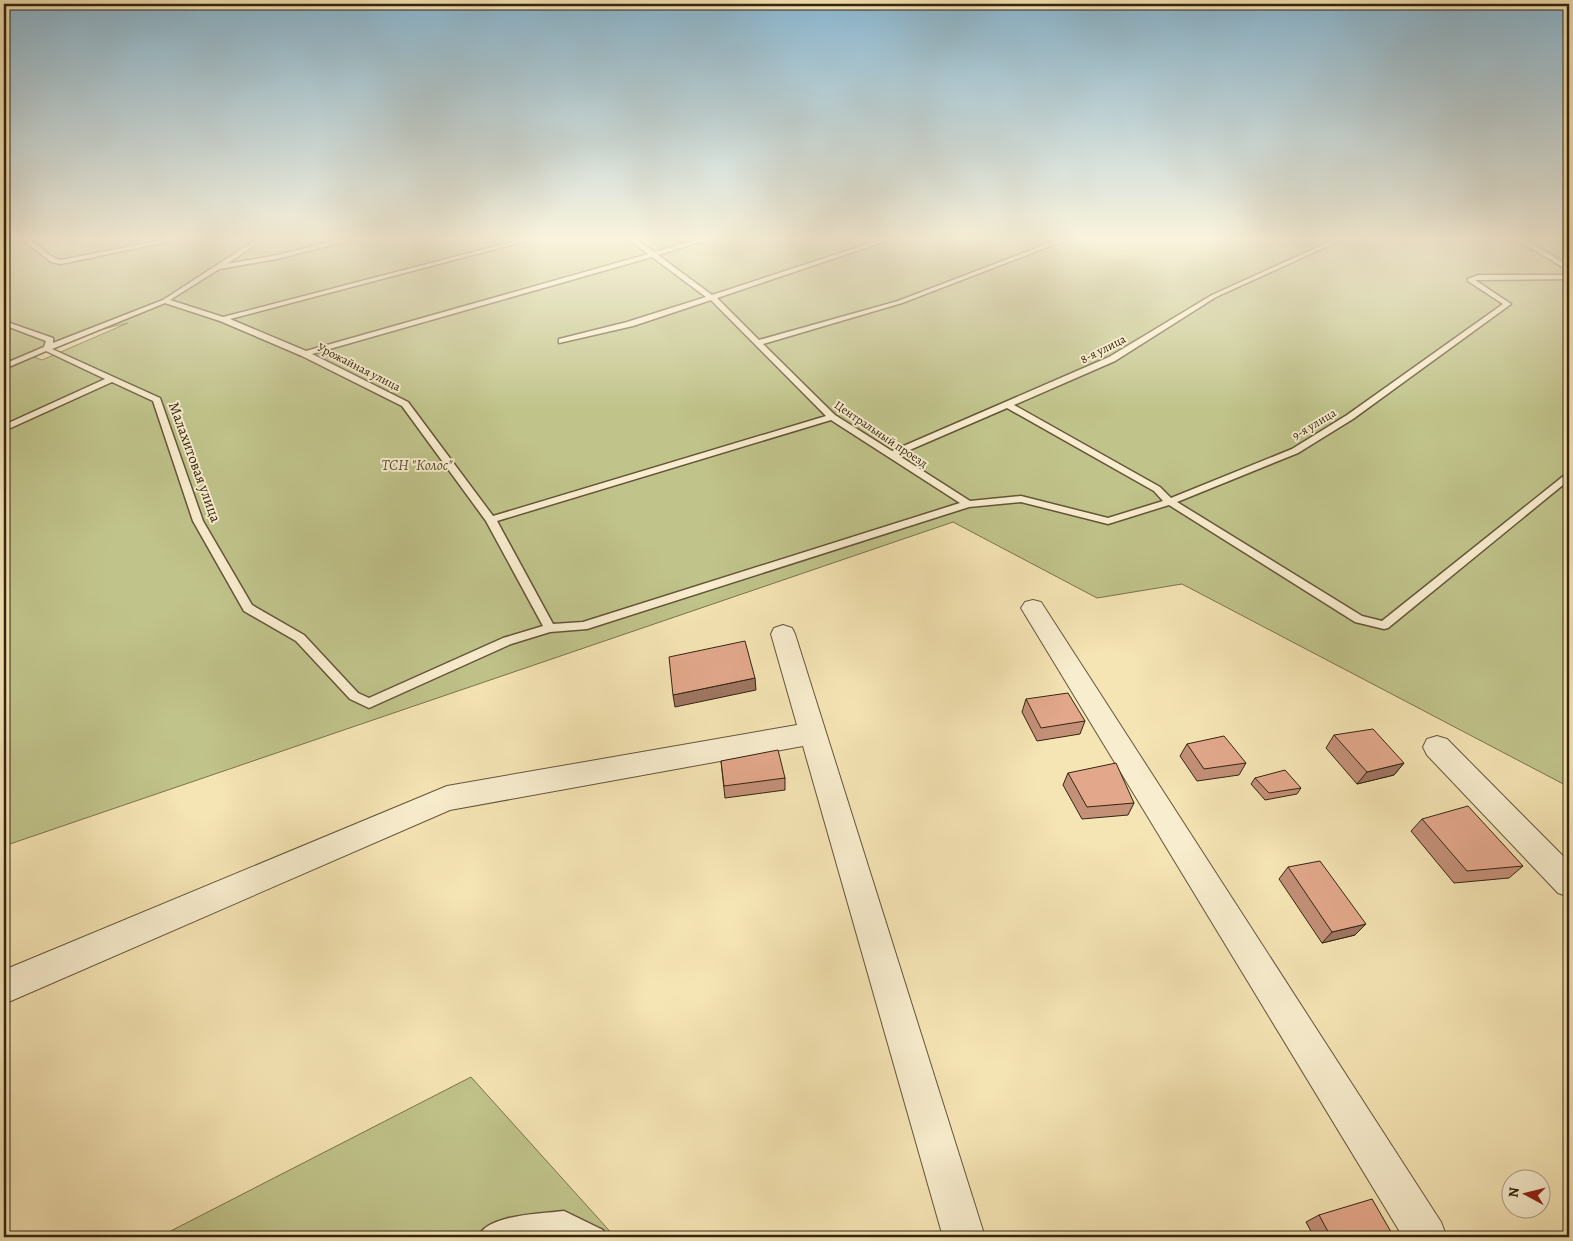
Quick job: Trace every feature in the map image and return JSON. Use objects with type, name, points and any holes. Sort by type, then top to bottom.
[{"type":"street","points":[[1033,608],[1426,1237]]},
{"type":"street","points":[[783,634],[964,1237]]},
{"type":"street","points":[[4,987],[447,798],[812,733]]},
{"type":"street","points":[[1437,747],[1569,883]]},
{"type":"lane","points":[[4,367],[86,331],[165,301],[174,295]]},
{"type":"lane","points":[[223,319],[316,295]]},
{"type":"lane","points":[[305,354],[510,295]]},
{"type":"lane","points":[[562,341],[630,324],[713,295]]},
{"type":"lane","points":[[758,343],[919,295]]},
{"type":"lane","name":"8-я улица","points":[[891,454],[1112,359],[1216,295]]},
{"type":"lane","name":"9-я улица","points":[[369,703],[507,641],[550,628],[583,626],[968,504],[1021,499],[1108,521],[1170,502],[1295,450],[1350,417],[1508,304],[1494,295]]},
{"type":"lane","name":"Центральный проезд","points":[[710,296],[832,417],[968,504]]},
{"type":"lane","name":"Урожайная улица","points":[[165,301],[223,319],[305,354],[405,404],[491,520],[550,628]]},
{"type":"lane","points":[[4,323],[50,340],[46,349]]},
{"type":"lane","name":"Малахитовая улица","points":[[46,349],[157,400],[198,521],[248,608],[300,638],[354,696],[369,703]]},
{"type":"lane","points":[[4,428],[112,379]]},
{"type":"lane","points":[[1007,404],[1157,489],[1170,502],[1359,619],[1384,625],[1569,476]]},
{"type":"lane","points":[[491,520],[832,417]]},
{"type":"lane","points":[[488,1237],[498,1230],[564,1221],[596,1237]]},
{"type":"green space","name":"ТСН \"Колос\"","points":[[4,295],[1569,295],[1569,787],[1182,584],[1097,598],[953,522],[4,846]],"holes":[[[128,323],[42,360],[26,354],[58,340]]]},
{"type":"green space","points":[[471,1077],[615,1237],[159,1237]]},
{"type":"building","points":[[745,641],[755,678],[673,695],[669,657]]},
{"type":"building","points":[[1068,693],[1085,721],[1041,728],[1026,699]]},
{"type":"building","points":[[1373,729],[1404,763],[1367,772],[1334,735]]},
{"type":"building","points":[[1224,736],[1246,763],[1204,769],[1187,744]]},
{"type":"building","points":[[778,750],[785,778],[724,786],[721,761]]},
{"type":"building","points":[[1116,763],[1134,803],[1087,807],[1068,773]]},
{"type":"building","points":[[1285,770],[1301,788],[1269,793],[1255,778]]},
{"type":"building","points":[[1468,806],[1523,866],[1467,871],[1422,819]]},
{"type":"building","points":[[1320,861],[1366,924],[1332,932],[1288,867]]},
{"type":"building","points":[[1372,1199],[1394,1237],[1331,1237],[1319,1215]]}]
